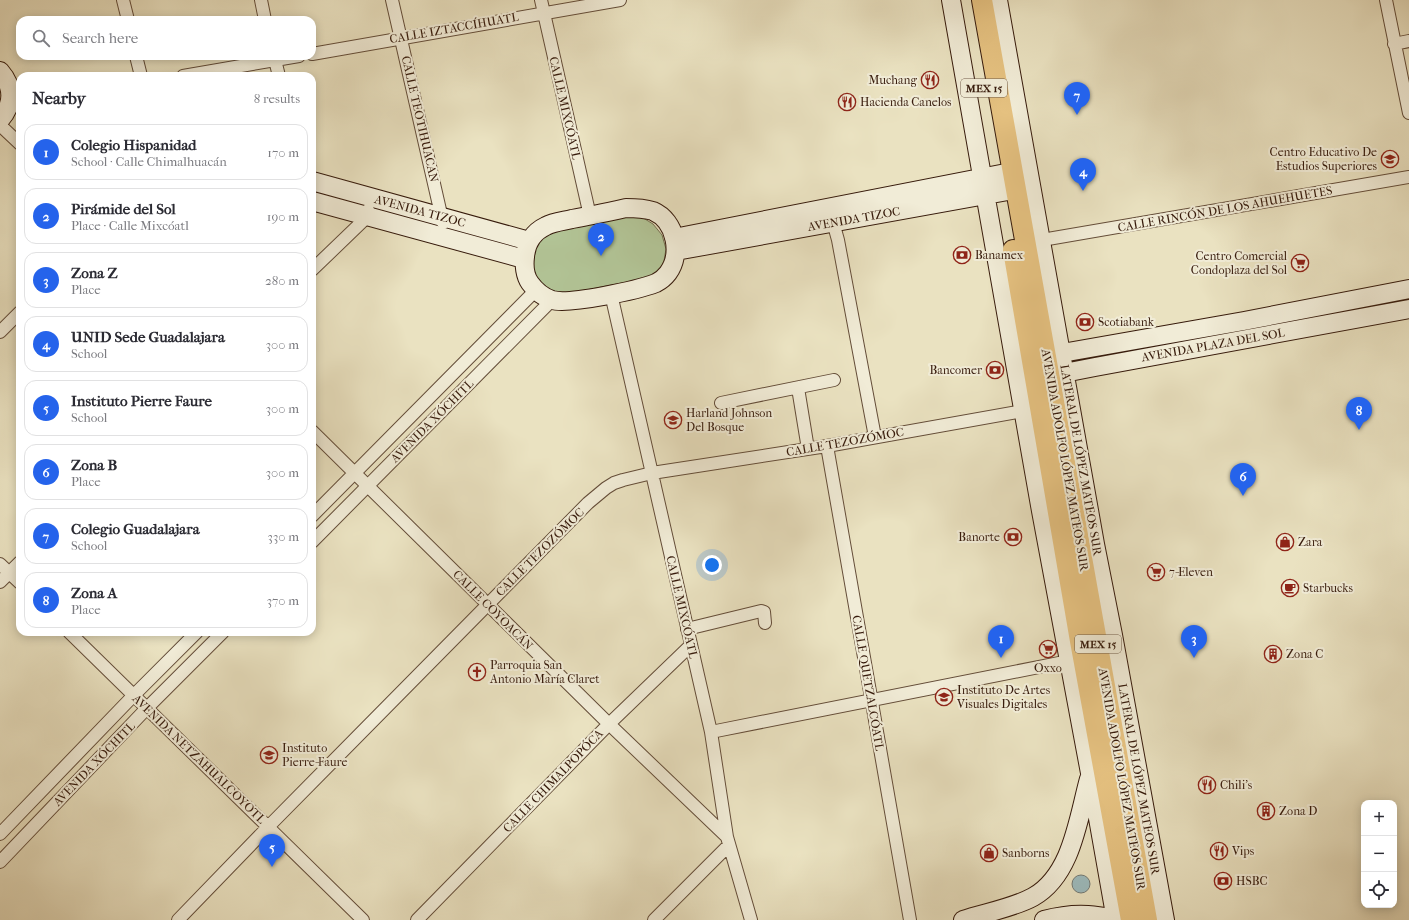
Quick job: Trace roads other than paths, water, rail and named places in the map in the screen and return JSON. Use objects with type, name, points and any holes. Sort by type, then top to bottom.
[{"type":"main road","name":"LATERAL DE LÓPEZ MATEOS SUR","points":[[950,0],[1007,182],[1042,240],[1062,353],[1042,378],[1023,411],[1090,773],[1139,917]]},
{"type":"main road","name":"AVENIDA ADOLFO LÓPEZ MATEOS SUR","points":[[968,0],[1007,182],[1139,917]]},
{"type":"main road","name":"AVENIDA ADOLFO LÓPEZ MATEOS SUR","points":[[982,0],[1007,182]]},
{"type":"main road","name":"LATERAL DE LÓPEZ MATEOS SUR","points":[[998,0],[1007,182]]},
{"type":"main road","points":[[0,71],[8,84],[9,113]]},
{"type":"main road","name":"AVENIDA TIZOC","points":[[316,182],[529,241]]},
{"type":"main road","name":"AVENIDA TIZOC","points":[[675,245],[1007,182]]},
{"type":"main road","name":"AVENIDA TIZOC","points":[[316,202],[524,259]]},
{"type":"main road","points":[[626,208],[642,208],[654,212],[666,221],[673,232],[675,245],[674,262],[667,274],[658,282],[642,288],[611,294],[563,301],[552,300],[542,295],[529,282],[525,269],[524,259],[529,241],[535,233],[546,226],[590,216],[626,208]]},
{"type":"main road","name":"AVENIDA TIZOC","points":[[675,245],[833,222],[857,210]]},
{"type":"main road","name":"AVENIDA PLAZA DEL SOL","points":[[1062,353],[1244,321],[1409,289]]},
{"type":"main road","name":"AVENIDA PLAZA DEL SOL","points":[[1042,378],[1103,365],[1409,309]]},
{"type":"main road","points":[[963,920],[1032,898],[1053,879],[1064,864],[1070,850],[1090,773]]},
{"type":"main road","points":[[1044,920],[1073,914],[1139,917]]},
{"type":"street","points":[[123,0],[127,16]]},
{"type":"street","points":[[261,0],[265,16]]},
{"type":"street","name":"CALLE TEOTIHUACAN","points":[[392,0],[447,238]]},
{"type":"street","name":"CALLE MIXCÓATL","points":[[541,0],[590,216]]},
{"type":"street","name":"CALLE IZTACCÍHUATL","points":[[316,53],[620,0]]},
{"type":"street","points":[[1386,0],[1409,113]]},
{"type":"street","points":[[1394,44],[1409,41]]},
{"type":"street","points":[[137,60],[140,72]]},
{"type":"street","points":[[203,72],[264,60]]},
{"type":"street","points":[[274,60],[277,72]]},
{"type":"street","points":[[9,113],[16,133]]},
{"type":"street","name":"CALLE RINCÓN DE LOS AHUEHUETES","points":[[1042,240],[1409,177]]},
{"type":"street","points":[[316,266],[367,217],[370,197]]},
{"type":"street","points":[[833,222],[840,247],[874,437]]},
{"type":"street","name":"AVENIDA XÓCHITL","points":[[316,512],[536,290]]},
{"type":"street","name":"CALLE MIXCÓATL","points":[[611,294],[711,732],[728,841],[751,920]]},
{"type":"street","name":"AVENIDA XÓCHITL","points":[[316,538],[552,300]]},
{"type":"street","points":[[0,332],[16,316]]},
{"type":"street","points":[[721,403],[834,380]]},
{"type":"street","points":[[798,388],[808,449]]},
{"type":"street","name":"CALLE TEZOZÓMOC","points":[[178,920],[268,827],[597,495],[606,488],[623,480],[652,473],[827,446],[1023,411]]},
{"type":"street","name":"CALLE COYOACÁN","points":[[316,435],[728,841]]},
{"type":"street","name":"CALLE QUETZALCÓATL","points":[[827,446],[910,920]]},
{"type":"street","points":[[0,564],[16,580]]},
{"type":"street","points":[[0,582],[16,566]]},
{"type":"street","points":[[687,629],[761,611],[764,612],[765,623]]},
{"type":"street","name":"AVENIDA NETZAHUALCOYOTL","points":[[74,636],[363,920]]},
{"type":"street","name":"AVENIDA XÓCHITL","points":[[0,834],[193,636]]},
{"type":"street","name":"AVENIDA XÓCHITL","points":[[0,862],[147,708],[219,636]]},
{"type":"street","name":"CALLE CHIMALPOPÓCA","points":[[417,920],[609,724],[690,645]]},
{"type":"street","points":[[711,732],[1069,661]]},
{"type":"street","points":[[654,920],[728,841]]},
{"type":"water","points":[[1077,875],[1085,875],[1090,880],[1088,891],[1085,893],[1077,893],[1072,888],[1072,880]]},
{"type":"place","name":"Muchang","points":[[930,80]]},
{"type":"place","name":"Hacienda Canelos","points":[[847,102]]},
{"type":"place","name":"Colegio Guadalajara","points":[[1077,115]]},
{"type":"place","name":"Centro Educativo De Estudios Superiores","points":[[1390,159]]},
{"type":"place","name":"UNID Sede Guadalajara","points":[[1083,191]]},
{"type":"place","name":"Banamex","points":[[962,255]]},
{"type":"place","name":"Pirámide del Sol","points":[[601,256]]},
{"type":"place","name":"Centro Comercial Condoplaza del Sol","points":[[1300,263]]},
{"type":"place","name":"Scotiabank","points":[[1085,322]]},
{"type":"place","name":"Bancomer","points":[[995,370]]},
{"type":"place","name":"Harland Johnson Del Bosque","points":[[673,420]]},
{"type":"place","name":"Zona A","points":[[1359,430]]},
{"type":"place","name":"Zona B","points":[[1243,496]]},
{"type":"place","name":"Banorte","points":[[1013,537]]},
{"type":"place","name":"Zara","points":[[1285,542]]},
{"type":"place","name":"7-Eleven","points":[[1156,572]]},
{"type":"place","name":"Starbucks","points":[[1290,588]]},
{"type":"place","name":"Oxxo","points":[[1048,649]]},
{"type":"place","name":"Zona C","points":[[1273,654]]},
{"type":"place","name":"Colegio Hispanidad","points":[[1001,658]]},
{"type":"place","name":"Zona Z","points":[[1194,658]]},
{"type":"place","name":"Parroquia San Antonio María Claret","points":[[477,672]]},
{"type":"place","name":"Instituto De Artes Visuales Digitales","points":[[944,697]]},
{"type":"place","name":"Instituto Pierre-Faure","points":[[269,755]]},
{"type":"place","name":"Chili's","points":[[1207,785]]},
{"type":"place","name":"Zona D","points":[[1266,811]]},
{"type":"place","name":"Vips","points":[[1219,851]]},
{"type":"place","name":"Sanborns","points":[[989,853]]},
{"type":"place","name":"Instituto Pierre Faure","points":[[272,867]]},
{"type":"place","name":"HSBC","points":[[1223,881]]}]
